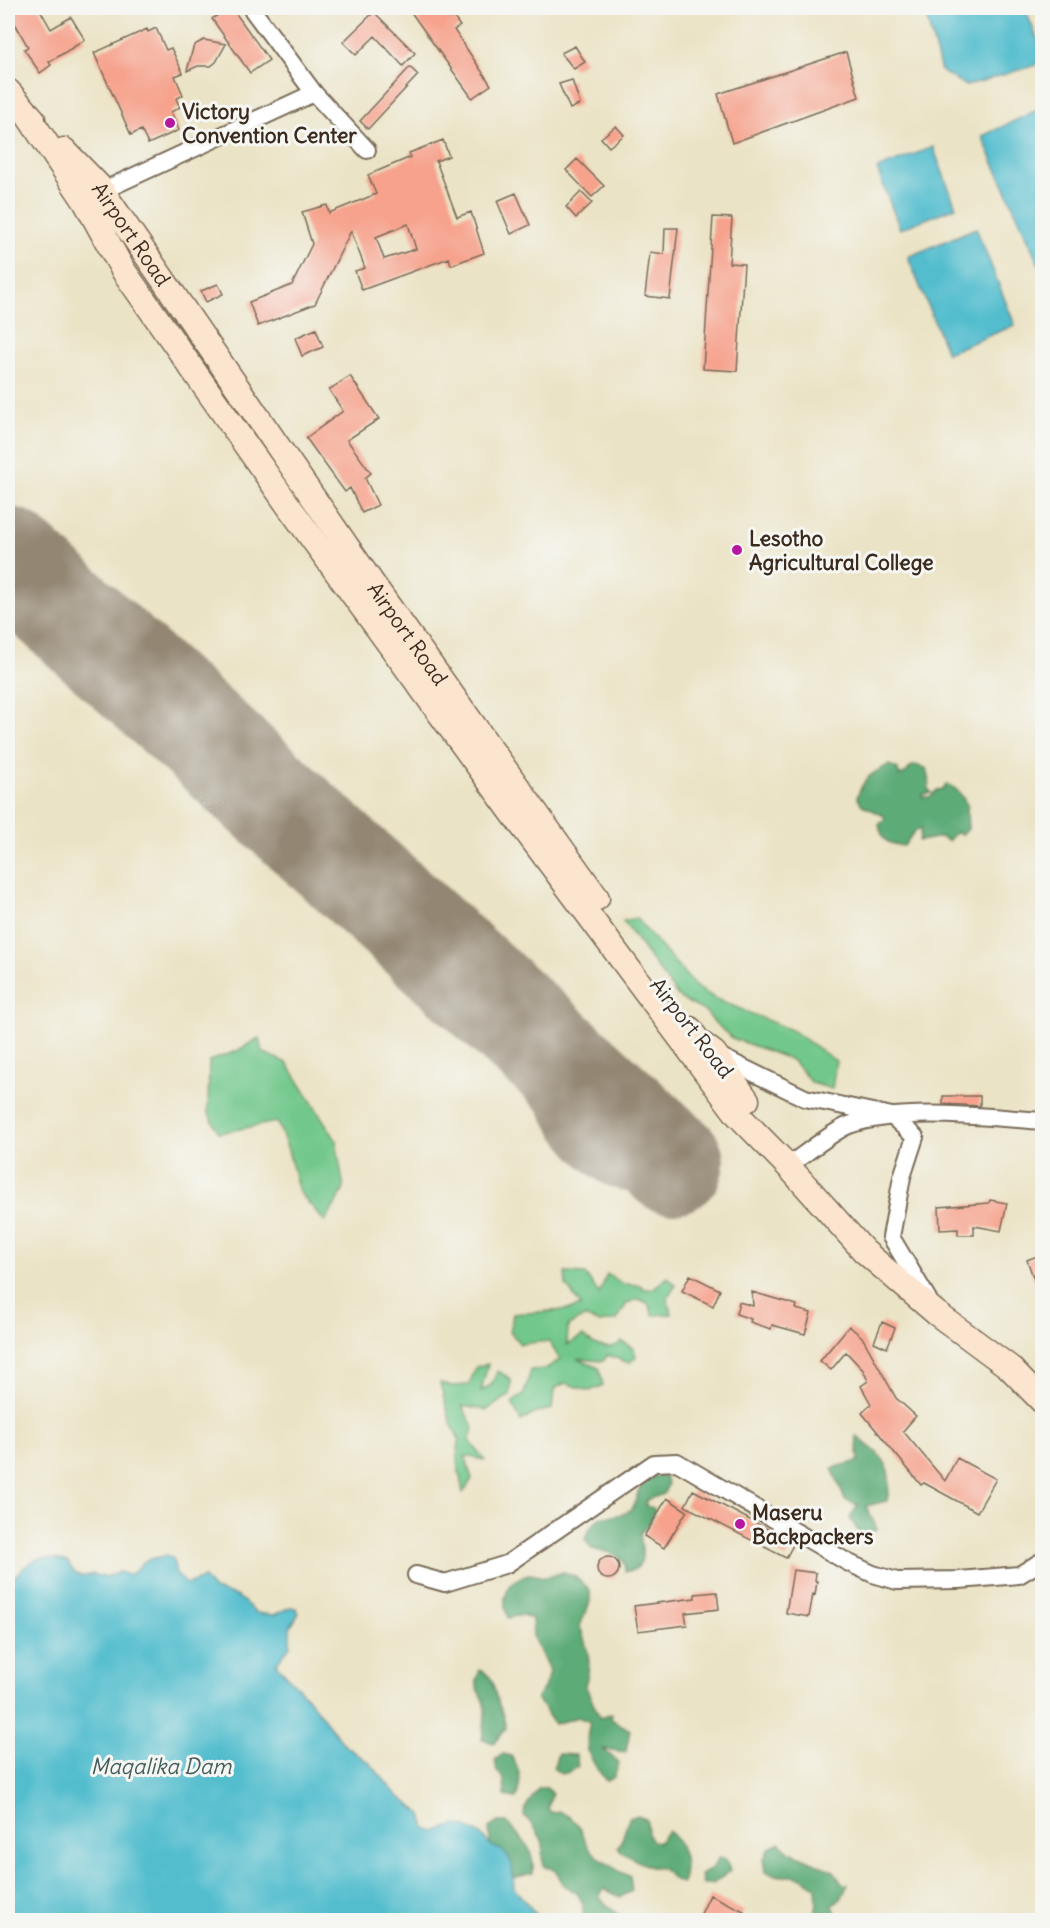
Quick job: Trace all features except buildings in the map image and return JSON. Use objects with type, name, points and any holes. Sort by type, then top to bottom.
[{"type":"main road","name":"Airport Road","points":[[15,99],[102,191],[406,632],[698,1041],[714,1053],[788,1166]]},
{"type":"main road","name":"Airport Road","points":[[15,99],[85,201],[123,270],[290,508],[514,815],[737,1114],[788,1166],[864,1251],[936,1313],[1009,1367],[1042,1401]]},
{"type":"street","points":[[251,8],[314,93],[367,150]]},
{"type":"street","points":[[102,191],[314,93]]},
{"type":"street","points":[[714,1053],[805,1098],[892,1116],[915,1137],[902,1177],[891,1237],[936,1313]]},
{"type":"street","points":[[788,1166],[847,1125],[892,1116],[973,1116],[1042,1121]]},
{"type":"street","points":[[416,1575],[445,1583],[507,1564],[654,1463],[677,1462],[847,1562],[873,1574],[897,1581],[959,1580],[1019,1575],[1042,1561]]},
{"type":"green space","points":[[889,765],[898,769],[899,776],[915,765],[926,768],[928,789],[932,793],[923,794],[922,797],[931,797],[937,790],[943,789],[946,784],[957,790],[968,807],[965,812],[968,829],[963,834],[955,833],[948,841],[941,837],[919,841],[921,828],[913,833],[904,846],[886,841],[879,824],[885,819],[884,816],[862,805],[857,797],[862,785],[869,777]]},
{"type":"green space","points":[[636,918],[696,987],[714,998],[793,1031],[836,1061],[832,1089],[812,1083],[792,1060],[732,1038],[706,1012],[679,998],[623,921]]},
{"type":"green space","points":[[259,1038],[262,1052],[287,1063],[336,1140],[344,1189],[325,1222],[299,1192],[288,1150],[277,1122],[219,1133],[208,1112],[209,1061],[237,1051]]},
{"type":"green space","points":[[565,1273],[585,1274],[599,1294],[607,1274],[623,1284],[640,1285],[644,1289],[652,1289],[668,1277],[676,1285],[667,1298],[672,1314],[653,1315],[648,1303],[638,1299],[627,1303],[617,1320],[600,1323],[584,1317],[568,1326],[567,1345],[583,1336],[592,1343],[606,1347],[622,1342],[634,1349],[636,1357],[629,1363],[608,1355],[603,1361],[577,1359],[599,1368],[603,1385],[590,1391],[565,1383],[554,1389],[552,1409],[538,1412],[521,1421],[512,1403],[524,1394],[531,1370],[545,1369],[560,1360],[549,1341],[520,1344],[510,1332],[513,1314],[559,1311],[581,1306],[566,1285]]},
{"type":"green space","points":[[488,1364],[481,1391],[491,1385],[498,1371],[511,1379],[510,1395],[487,1410],[462,1406],[474,1428],[469,1440],[485,1460],[465,1456],[472,1479],[463,1493],[457,1461],[459,1440],[450,1421],[440,1383],[452,1386],[469,1385],[476,1367]]},
{"type":"green space","points":[[856,1436],[885,1462],[889,1477],[887,1501],[866,1506],[877,1529],[862,1538],[850,1518],[858,1505],[845,1500],[832,1468],[859,1461]]},
{"type":"green space","points":[[655,1476],[665,1476],[668,1484],[664,1494],[646,1500],[646,1506],[654,1508],[654,1512],[646,1528],[640,1533],[642,1558],[637,1568],[625,1571],[624,1562],[620,1558],[592,1549],[585,1540],[589,1530],[599,1518],[623,1514],[632,1509],[640,1488]]},
{"type":"green space","points":[[563,1572],[574,1576],[590,1590],[590,1602],[580,1626],[589,1662],[585,1685],[600,1718],[612,1714],[611,1719],[630,1730],[626,1752],[603,1749],[619,1763],[614,1777],[606,1781],[589,1753],[587,1740],[590,1722],[578,1717],[554,1724],[537,1698],[550,1672],[533,1637],[532,1619],[523,1615],[508,1618],[506,1611],[505,1597],[516,1580],[530,1574],[545,1577]]},
{"type":"green space","points":[[480,1670],[489,1676],[493,1683],[506,1728],[494,1743],[482,1740],[485,1709],[477,1687]]},
{"type":"green space","points":[[503,1754],[511,1756],[519,1771],[520,1781],[516,1798],[505,1796],[504,1779],[497,1771],[495,1760]]},
{"type":"green space","points":[[558,1754],[576,1755],[578,1766],[570,1772],[561,1774],[553,1768]]},
{"type":"green space","points":[[539,1788],[547,1788],[552,1793],[548,1808],[551,1813],[558,1811],[571,1818],[578,1825],[588,1846],[595,1854],[630,1876],[632,1891],[620,1897],[604,1889],[599,1897],[617,1914],[628,1920],[584,1920],[582,1902],[577,1893],[563,1885],[555,1869],[545,1867],[542,1859],[542,1840],[524,1816],[528,1804]]},
{"type":"green space","points":[[638,1815],[647,1820],[648,1834],[652,1841],[659,1842],[668,1831],[678,1842],[685,1861],[682,1883],[673,1879],[662,1869],[650,1867],[618,1848],[629,1818]]},
{"type":"green space","points":[[498,1822],[507,1822],[526,1844],[532,1856],[533,1873],[513,1878],[512,1867],[507,1858],[500,1850],[490,1845],[489,1828]]},
{"type":"green space","points":[[780,1843],[790,1852],[834,1871],[843,1884],[848,1884],[841,1899],[832,1904],[836,1913],[834,1920],[814,1920],[817,1903],[816,1888],[808,1882],[795,1876],[780,1876],[766,1872],[764,1859],[769,1848]]},
{"type":"green space","points":[[719,1857],[726,1859],[730,1871],[713,1884],[703,1884],[701,1875],[712,1869]]},
{"type":"green space","points":[[649,1916],[662,1920],[628,1920]]},
{"type":"water","points":[[924,8],[1025,8],[1042,56],[1036,65],[966,86],[941,71]]},
{"type":"water","points":[[1042,108],[1042,271],[982,136]]},
{"type":"water","points":[[933,147],[956,207],[900,229],[877,169]]},
{"type":"water","points":[[976,228],[1015,325],[947,353],[908,257]]},
{"type":"water","name":"Maqalika Dam","points":[[167,1555],[173,1558],[176,1574],[187,1584],[204,1578],[214,1590],[237,1596],[257,1613],[274,1615],[290,1607],[296,1608],[299,1613],[290,1628],[290,1646],[276,1664],[307,1697],[346,1747],[369,1762],[396,1794],[422,1814],[426,1829],[434,1832],[455,1825],[466,1827],[480,1834],[490,1845],[508,1856],[512,1865],[514,1888],[541,1920],[8,1920],[8,1582],[35,1560],[57,1559],[68,1562],[78,1575],[106,1576],[119,1572],[130,1575],[146,1560]]},
{"type":"taxiway","points":[[510,1015],[537,1050],[560,1107],[573,1129],[583,1140],[605,1160],[617,1167],[630,1171],[642,1170],[656,1163],[664,1154],[669,1142],[665,1121],[657,1113],[621,1102],[583,1081]]},
{"type":"runway","points":[[8,559],[672,1162]]},
{"type":"place","name":"Victory Convention Center","points":[[170,123]]},
{"type":"place","name":"Lesotho Agricultural College","points":[[737,550]]},
{"type":"place","name":"Maseru Backpackers","points":[[740,1524]]}]
